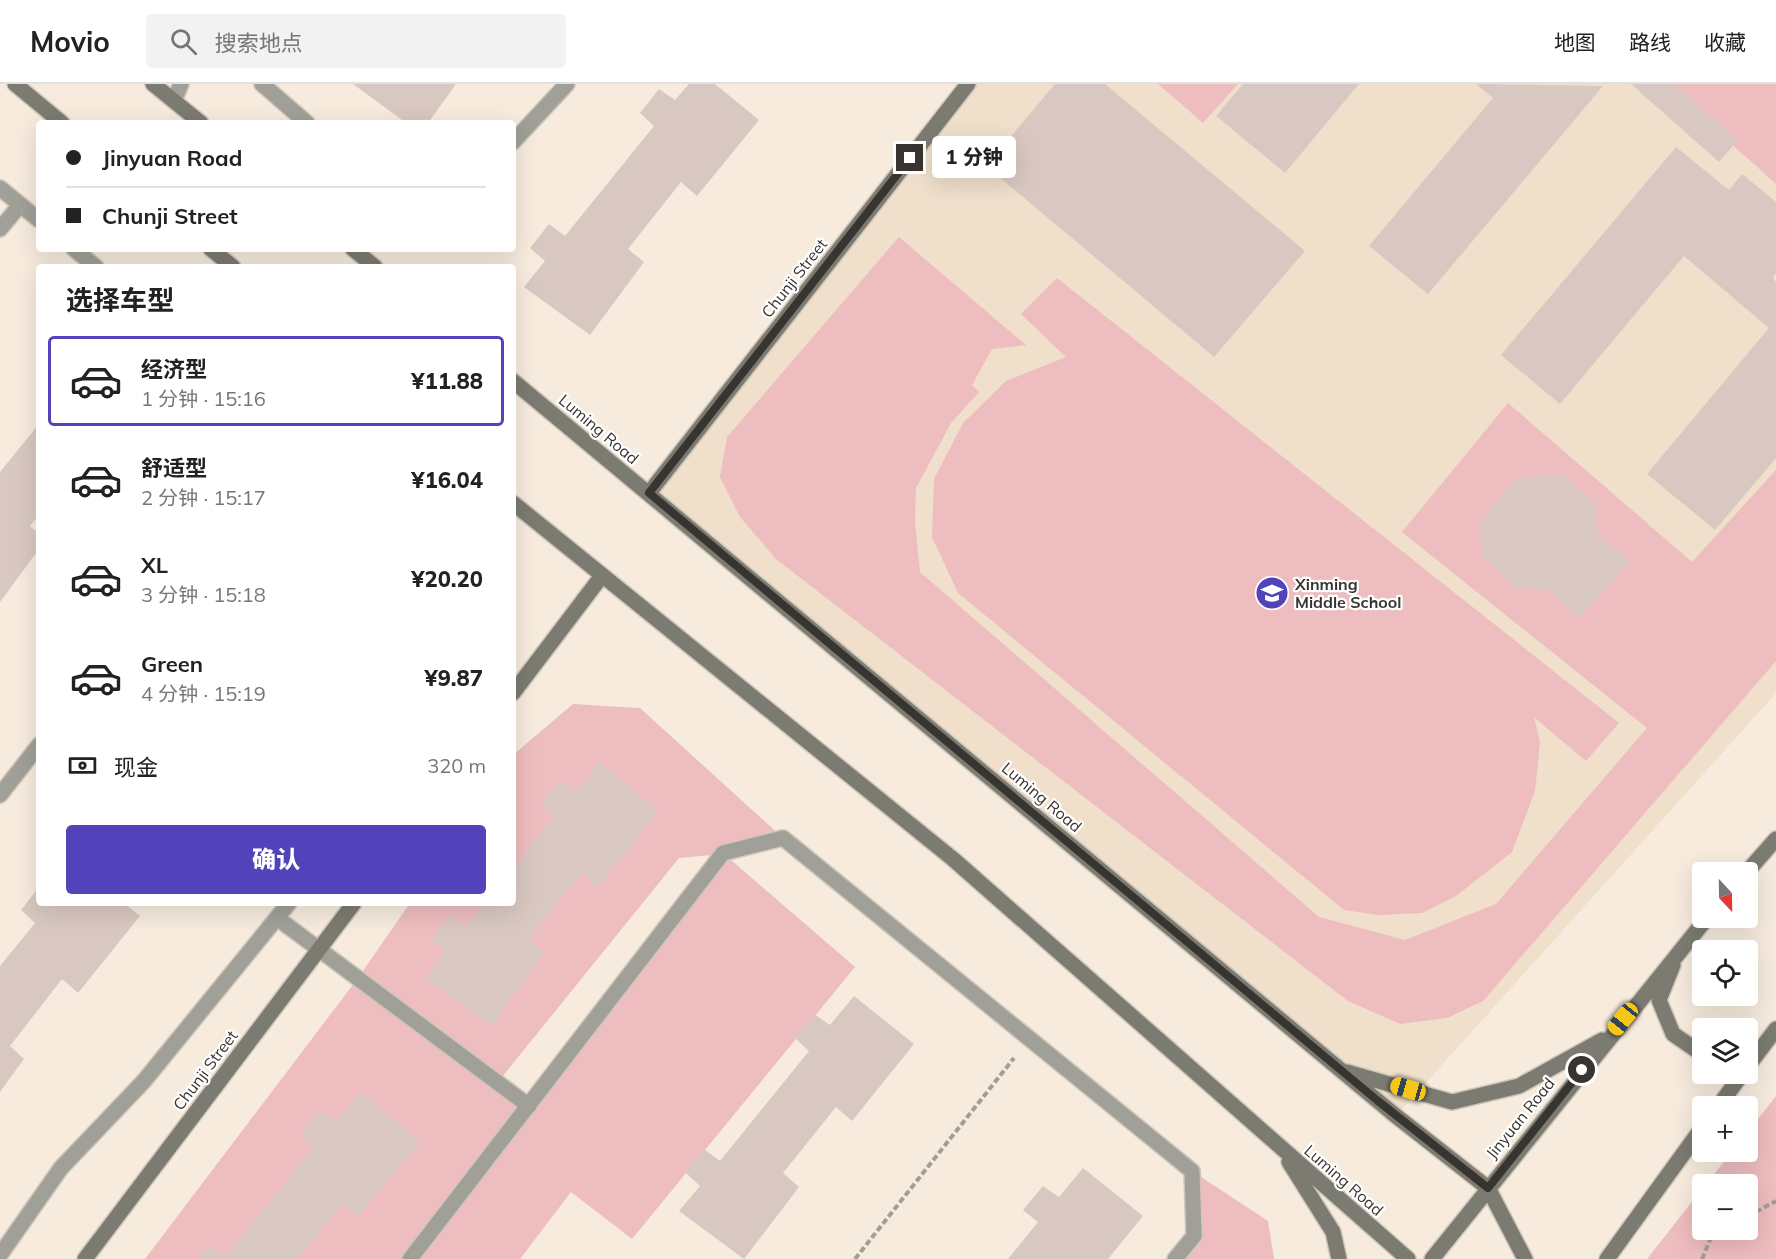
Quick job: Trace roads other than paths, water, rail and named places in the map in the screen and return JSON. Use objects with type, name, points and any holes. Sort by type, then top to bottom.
[{"type":"main road","points":[[15,84],[58,120]]},
{"type":"main road","points":[[153,84],[197,120]]},
{"type":"main road","name":"Chunji Street","points":[[649,493],[968,84]]},
{"type":"main road","points":[[215,252],[229,264]]},
{"type":"main road","points":[[357,252],[371,264]]},
{"type":"main road","name":"Luming Road","points":[[516,383],[1342,1070],[1488,1188],[1525,1259]]},
{"type":"main road","name":"Luming Road","points":[[516,506],[601,577],[953,860],[1408,1259]]},
{"type":"main road","points":[[516,689],[601,577]]},
{"type":"main road","points":[[1756,862],[1776,839]]},
{"type":"main road","name":"Chunji Street","points":[[85,1259],[352,906]]},
{"type":"main road","name":"Jinyuan Road","points":[[1432,1259],[1698,928]]},
{"type":"main road","points":[[1678,951],[1659,1000],[1673,1034],[1692,1046]]},
{"type":"main road","points":[[1758,1052],[1776,1029]]},
{"type":"main road","points":[[1342,1070],[1452,1102],[1519,1086],[1610,1036]]},
{"type":"main road","points":[[1758,1044],[1765,1043]]},
{"type":"main road","points":[[1607,1259],[1692,1142]]},
{"type":"main road","points":[[1280,1147],[1333,1232],[1339,1259]]},
{"type":"lane","points":[[174,101],[181,84]]},
{"type":"lane","points":[[262,84],[304,120]]},
{"type":"lane","points":[[516,139],[567,84]]},
{"type":"lane","points":[[0,188],[36,218]]},
{"type":"lane","points":[[0,229],[20,205]]},
{"type":"lane","points":[[78,252],[92,264]]},
{"type":"lane","points":[[0,795],[36,749]]},
{"type":"lane","points":[[410,1259],[723,853],[783,838],[1192,1171],[1194,1236],[1175,1259]]},
{"type":"lane","points":[[0,1255],[61,1168],[144,1081],[287,906]]},
{"type":"lane","points":[[277,918],[529,1106]]},
{"type":"place","name":"Xinming Middle School","points":[[1272,593]]}]
